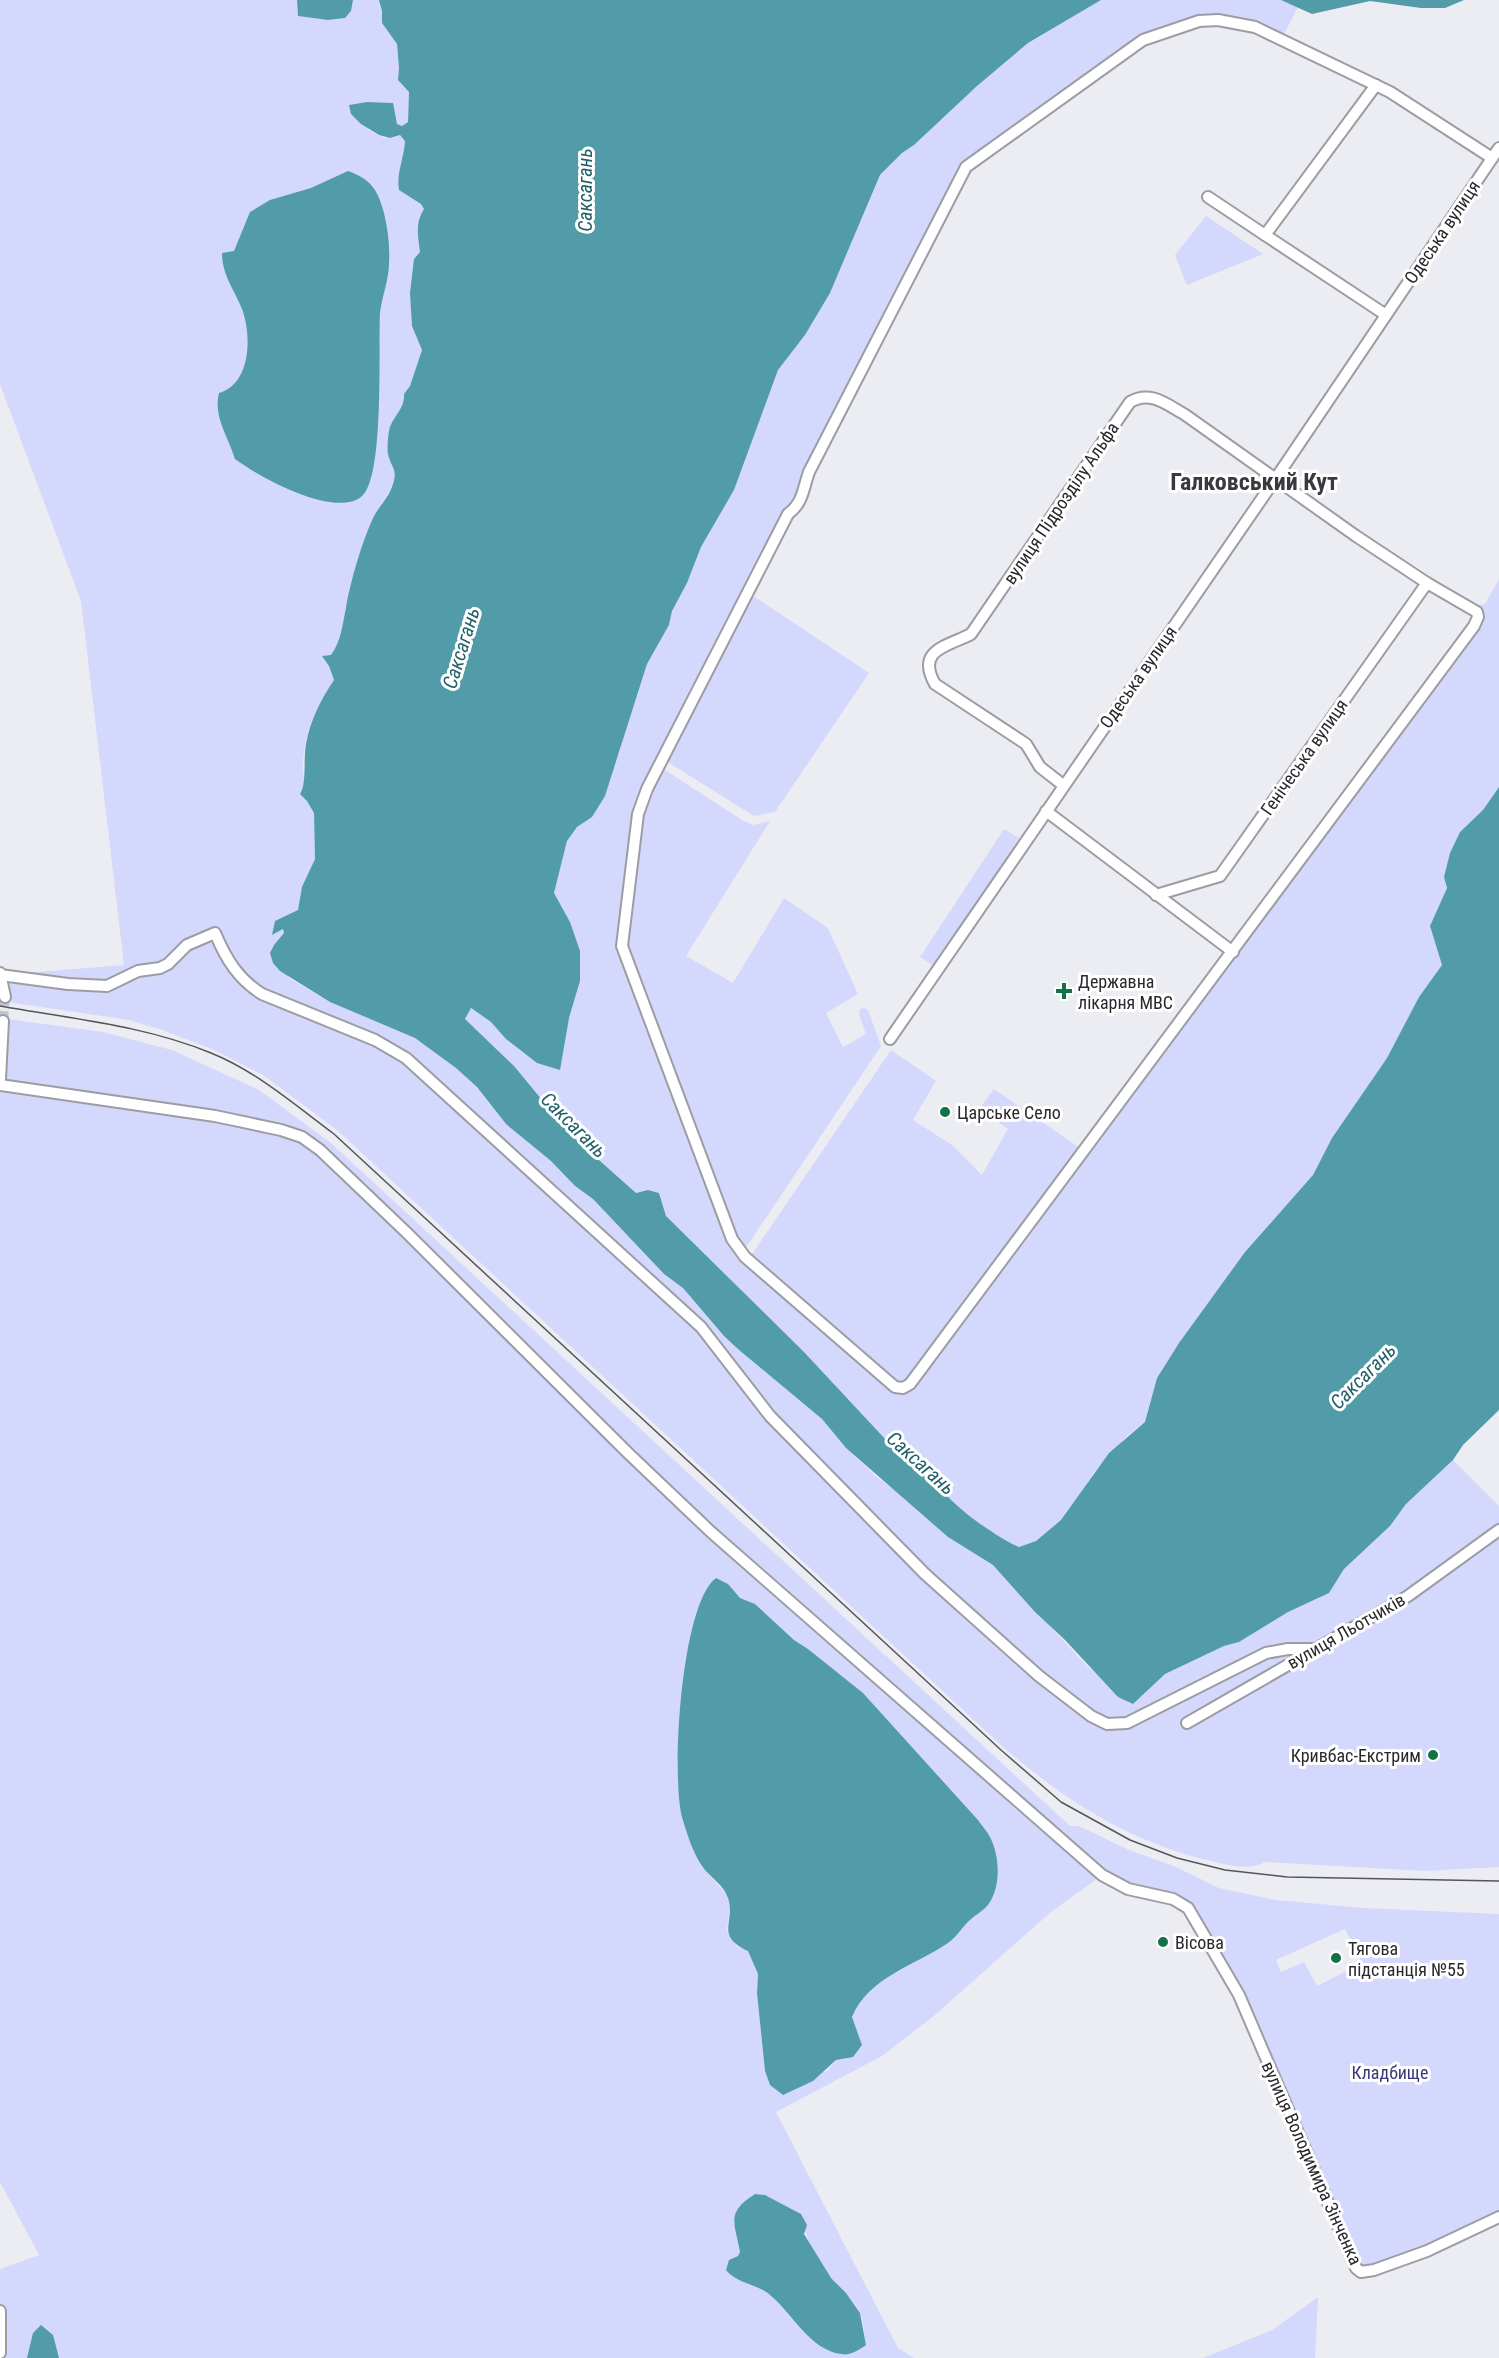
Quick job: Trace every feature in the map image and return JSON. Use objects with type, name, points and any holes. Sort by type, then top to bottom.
[{"type":"street","points":[[1046,811],[1233,951],[910,1384],[903,1388],[895,1387],[745,1257],[732,1239],[622,946],[638,814],[647,789],[788,514],[802,499],[809,472],[966,167],[1143,40],[1198,21],[1218,20],[1255,27],[1390,92],[1492,158]]},
{"type":"street","points":[[1265,235],[1376,85]]},
{"type":"street","name":"Одеська вулиця","points":[[890,1038],[1276,478],[1499,148]]},
{"type":"street","points":[[1208,197],[1386,315]]},
{"type":"street","name":"вулиця Підрозділу Альфа","points":[[1064,785],[1040,767],[1026,744],[936,684],[931,676],[932,656],[937,649],[971,634],[1130,402],[1140,396],[1154,397],[1196,423],[1276,478],[1297,496],[1427,583],[1472,608],[1478,617],[1474,626],[1233,951]]},
{"type":"street","name":"Генічеська вулиця","points":[[1156,895],[1220,876],[1427,583]]},
{"type":"street","points":[[5,996],[0,974],[68,984],[107,986],[138,971],[160,968],[168,964],[187,945],[215,933],[235,972],[252,988],[375,1040],[406,1058],[701,1327],[770,1416],[925,1574],[1039,1676],[1091,1716],[1107,1724],[1127,1723],[1266,1653],[1288,1649],[1315,1649]]},
{"type":"street","points":[[0,1079],[3,1021]]},
{"type":"street","name":"вулиця Володимира Зінченка","points":[[0,1084],[215,1116],[281,1130],[302,1137],[320,1150],[711,1532],[1102,1875],[1128,1889],[1173,1899],[1188,1908],[1239,1995],[1356,2268],[1361,2272],[1374,2270],[1427,2251],[1499,2217]]},
{"type":"street","name":"вулиця Льотчиків","points":[[1187,1723],[1408,1596],[1499,1530]]},
{"type":"street","points":[[0,2311],[0,2353]]},
{"type":"green space","points":[[0,0],[297,0],[298,16],[328,20],[345,18],[351,11],[353,0],[379,0],[382,23],[397,44],[398,80],[409,92],[408,122],[402,126],[397,124],[392,103],[367,102],[349,105],[355,116],[371,131],[391,138],[400,135],[405,141],[403,163],[400,168],[424,209],[419,224],[420,252],[413,267],[412,296],[413,322],[422,350],[410,387],[404,394],[405,403],[393,420],[389,431],[388,454],[394,465],[395,474],[393,485],[374,516],[351,582],[342,636],[331,655],[329,665],[334,680],[317,709],[306,740],[303,790],[314,813],[315,859],[303,887],[298,910],[282,919],[273,935],[283,929],[284,933],[274,945],[289,978],[330,1002],[415,1038],[456,1068],[477,1087],[506,1124],[551,1161],[575,1186],[593,1199],[664,1274],[683,1288],[724,1336],[822,1419],[846,1448],[878,1478],[904,1496],[948,1537],[993,1565],[1088,1667],[1133,1704],[1165,1674],[1224,1646],[1239,1642],[1288,1611],[1329,1593],[1344,1569],[1390,1526],[1406,1504],[1453,1460],[1499,1506],[1499,1867],[1425,1871],[1265,1862],[1259,1865],[1238,1866],[1181,1853],[1126,1831],[1100,1817],[1051,1785],[1003,1747],[337,1130],[263,1075],[214,1050],[129,1020],[0,1001],[0,975],[124,965],[81,601],[0,384]]},
{"type":"green space","points":[[1101,0],[1281,0],[1298,7],[1283,36],[1218,16],[1141,36],[964,163],[799,498],[644,788],[618,946],[729,1240],[903,1392],[1238,954],[1482,618],[1482,610],[1478,605],[1485,604],[1499,579],[1499,787],[1483,810],[1460,832],[1444,877],[1447,888],[1430,926],[1442,965],[1419,997],[1387,1058],[1332,1138],[1313,1175],[1245,1252],[1179,1343],[1157,1378],[1145,1422],[1127,1436],[1094,1472],[1061,1520],[1036,1541],[1019,1547],[973,1519],[945,1494],[933,1479],[915,1471],[804,1352],[666,1216],[659,1193],[648,1190],[636,1193],[572,1136],[565,1121],[552,1112],[514,1066],[465,1019],[470,1008],[491,1022],[522,1052],[569,1018],[580,981],[570,922],[554,893],[567,841],[577,827],[592,817],[619,754],[647,664],[669,625],[672,611],[687,583],[701,547],[734,490],[778,370],[805,335],[830,293],[880,175],[977,86],[1028,43]]},
{"type":"green space","points":[[1206,216],[1263,254],[1187,285],[1175,255]]},
{"type":"green space","points":[[752,595],[869,673],[775,812],[754,816],[666,761]]},
{"type":"green space","points":[[662,768],[742,820],[753,825],[770,821],[686,956],[733,983],[784,898],[828,928],[858,994],[826,1013],[843,1047],[866,1034],[859,1015],[860,1009],[865,1008],[868,1010],[881,1046],[745,1249],[737,1239],[626,947],[641,815]]},
{"type":"green space","points":[[1004,829],[1019,838],[935,967],[920,957]]},
{"type":"green space","name":"Кладбище","points":[[0,1018],[103,1032],[172,1050],[259,1090],[331,1143],[1070,1826],[1079,1826],[1129,1850],[1174,1866],[1219,1888],[1275,1900],[1364,1908],[1499,1914],[1499,2217],[1361,2272],[1239,1995],[1189,1908],[1102,1875],[1051,1912],[935,2015],[882,2056],[776,2112],[898,2348],[914,2358],[0,2358],[0,2269],[39,2255],[0,2182]],"holes":[[[740,1598],[755,1604],[794,1640],[863,1693],[987,1831],[994,1847],[998,1873],[995,1890],[986,1907],[951,1941],[881,1982],[860,2003],[852,2017],[862,2045],[836,2060],[827,2071],[770,2085],[765,2071],[757,1993],[758,1974],[748,1951],[736,1946],[727,1930],[730,1907],[728,1896],[700,1865],[679,1762],[681,1701],[695,1617]],[[1345,1929],[1362,1963],[1317,1986],[1304,1962],[1281,1972],[1276,1960]],[[755,2195],[765,2195],[801,2214],[811,2247],[820,2263],[860,2313],[866,2345],[841,2354],[817,2343],[769,2293],[731,2276],[729,2260],[738,2256],[740,2252],[734,2219],[739,2207]]]},
{"type":"green space","points":[[891,1050],[936,1081],[913,1120],[952,1145],[982,1175],[1008,1129],[979,1109],[994,1089],[1080,1148],[908,1381],[896,1384],[750,1257]]},
{"type":"green space","points":[[1318,2297],[1315,2358],[1203,2358],[1272,2330]]},
{"type":"water","points":[[297,0],[353,0],[351,11],[345,18],[328,20],[298,16]]},
{"type":"water","name":"Саксагань","points":[[379,0],[1101,0],[1028,43],[977,86],[880,175],[830,293],[805,335],[778,370],[734,490],[701,547],[687,583],[672,611],[669,625],[647,664],[605,796],[592,817],[577,827],[567,841],[554,893],[570,922],[580,951],[580,981],[569,1018],[560,1070],[537,1063],[506,1039],[491,1022],[471,1008],[465,1019],[514,1066],[552,1112],[565,1121],[572,1136],[636,1193],[648,1190],[659,1193],[666,1216],[804,1352],[915,1471],[922,1473],[937,1470],[937,1480],[941,1489],[960,1508],[986,1528],[1019,1547],[1036,1541],[1061,1520],[1109,1453],[1145,1422],[1157,1378],[1179,1343],[1245,1252],[1313,1175],[1332,1138],[1387,1058],[1419,997],[1442,965],[1430,926],[1447,888],[1444,877],[1450,853],[1460,832],[1483,810],[1499,787],[1499,1410],[1463,1445],[1453,1460],[1406,1504],[1390,1526],[1344,1569],[1329,1593],[1288,1612],[1239,1642],[1224,1646],[1165,1674],[1133,1704],[1118,1697],[1065,1640],[1035,1612],[993,1565],[948,1537],[846,1448],[822,1419],[724,1336],[683,1288],[664,1274],[593,1199],[575,1186],[551,1161],[506,1124],[477,1087],[456,1068],[415,1038],[330,1002],[280,971],[273,963],[270,953],[284,933],[283,929],[272,935],[275,921],[298,910],[302,887],[315,859],[314,813],[300,794],[310,727],[320,703],[334,680],[322,656],[331,655],[337,643],[361,548],[374,516],[393,484],[394,471],[388,452],[389,431],[404,400],[404,394],[410,386],[422,350],[412,326],[410,293],[414,259],[420,252],[418,225],[424,209],[421,204],[399,190],[405,141],[400,135],[390,138],[379,135],[361,124],[351,114],[349,105],[367,102],[393,103],[397,124],[402,126],[408,122],[409,92],[398,80],[397,44],[382,23]]},
{"type":"water","points":[[1281,0],[1464,0],[1445,8],[1421,8],[1370,1],[1312,14]]},
{"type":"water","points":[[348,171],[368,182],[379,198],[388,232],[389,263],[380,313],[379,411],[374,466],[369,486],[361,497],[349,502],[333,502],[296,493],[235,459],[218,410],[219,393],[230,388],[238,380],[243,370],[248,345],[242,309],[224,268],[222,253],[234,251],[250,212],[270,200],[311,188]]},
{"type":"water","points":[[716,1578],[728,1584],[740,1598],[755,1604],[794,1640],[863,1693],[978,1820],[987,1831],[996,1855],[997,1882],[992,1898],[986,1907],[951,1941],[881,1982],[860,2003],[852,2017],[862,2045],[853,2057],[836,2060],[813,2081],[783,2095],[770,2085],[765,2071],[757,1993],[758,1974],[748,1951],[738,1945],[729,1934],[728,1898],[703,1868],[694,1852],[682,1817],[679,1796],[679,1730],[687,1654],[694,1620],[704,1594]]},
{"type":"water","points":[[755,2194],[765,2195],[801,2214],[807,2225],[804,2234],[831,2278],[846,2293],[860,2313],[866,2345],[848,2354],[830,2351],[820,2346],[770,2295],[736,2278],[726,2270],[729,2260],[738,2256],[740,2252],[734,2219],[736,2213],[739,2207]]},
{"type":"water","points":[[41,2325],[53,2335],[59,2358],[27,2358],[33,2333]]},
{"type":"tunnel","points":[[3,1021],[5,997]]},
{"type":"tram line","points":[[0,1006],[133,1029],[185,1043],[228,1060],[290,1100],[334,1134],[1001,1750],[1061,1802],[1130,1840],[1177,1858],[1225,1870],[1287,1877],[1499,1881]]},
{"type":"place","name":"Державна лікарня МВС","points":[[1064,991]]},
{"type":"place","name":"Царське Село","points":[[945,1112]]},
{"type":"place","name":"Кривбас-Екстрим","points":[[1433,1755]]},
{"type":"place","name":"Вісова","points":[[1163,1942]]},
{"type":"place","name":"Тягова підстанція №55","points":[[1336,1958]]},
{"type":"district","name":"Галковський Кут","points":[[1254,482]]}]
